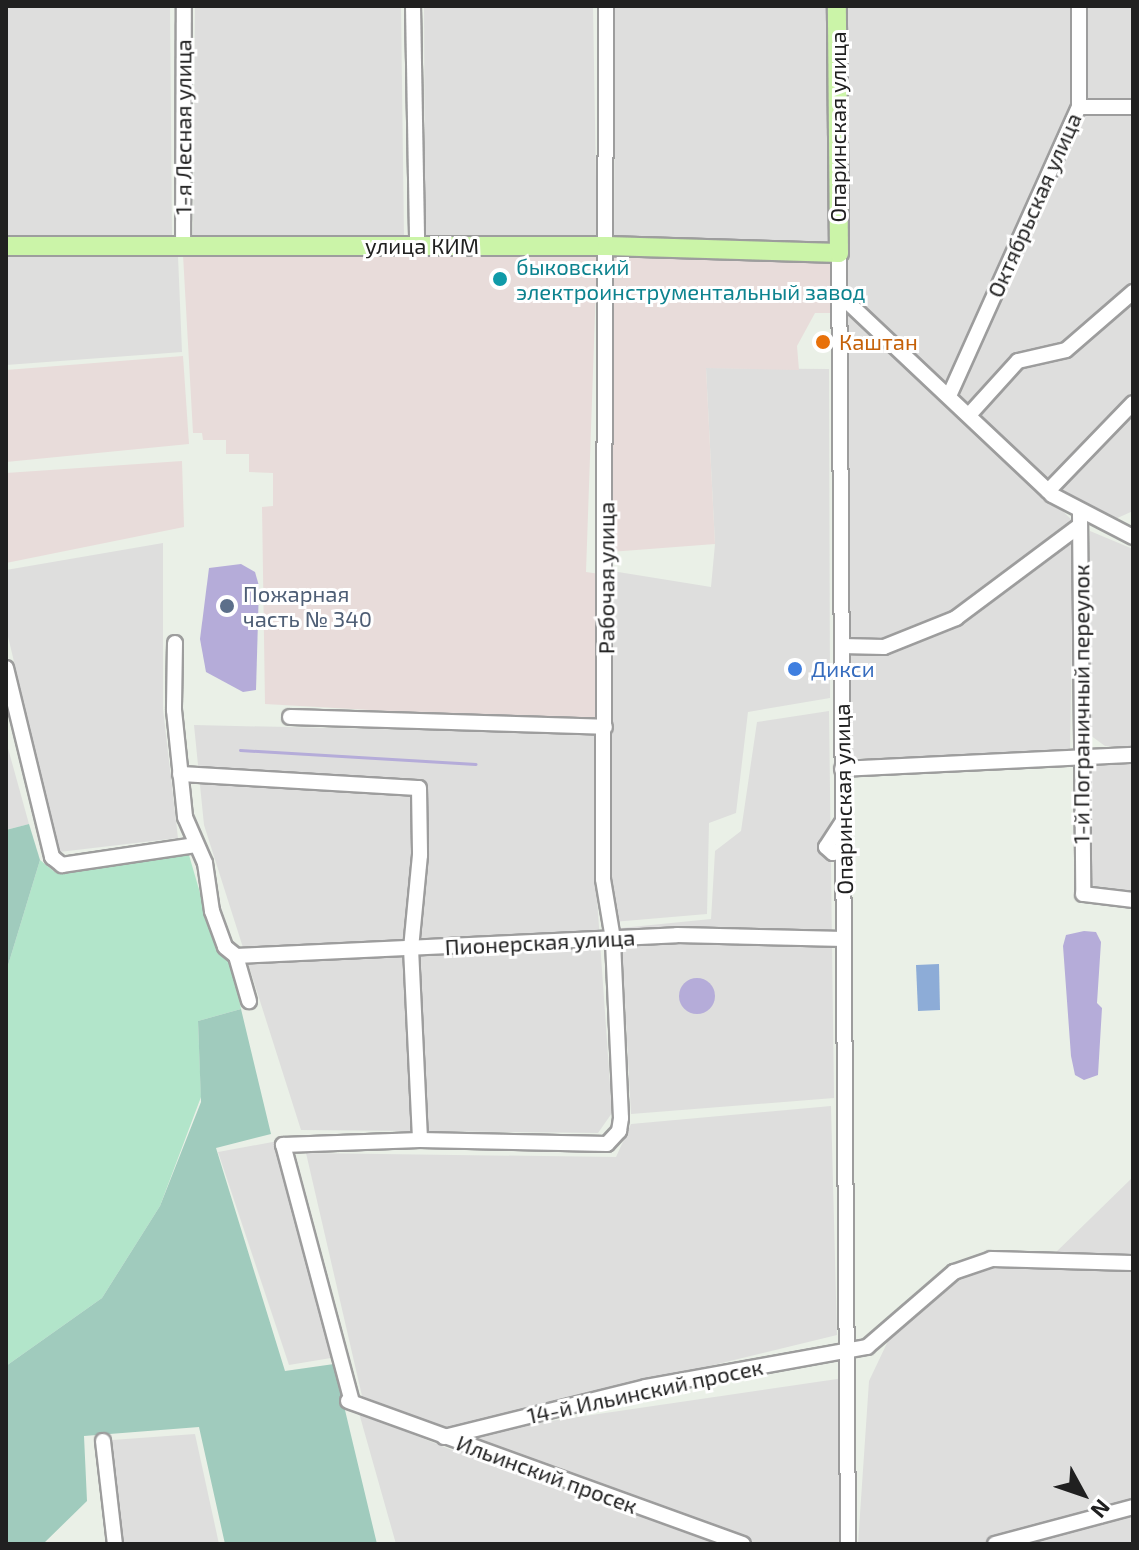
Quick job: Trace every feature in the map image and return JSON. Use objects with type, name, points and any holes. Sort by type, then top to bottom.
[{"type":"main road","name":"Опаринская улица","points":[[837,6],[839,253]]},
{"type":"main road","name":"улица КИМ","points":[[6,246],[607,246],[839,253]]},
{"type":"street","name":"1-я Лесная улица","points":[[183,247],[184,6]]},
{"type":"street","points":[[413,6],[417,246]]},
{"type":"street","name":"Рабочая улица","points":[[420,1140],[607,1144],[621,1118],[613,939],[603,879],[606,6]]},
{"type":"street","name":"Октябрьская улица","points":[[949,396],[1079,107],[1079,6]]},
{"type":"street","points":[[1079,107],[1133,107]]},
{"type":"street","name":"Опаринская улица","points":[[839,253],[843,821],[826,847],[833,853],[843,849],[848,1544]]},
{"type":"street","points":[[969,415],[1018,361],[1066,350],[1133,292]]},
{"type":"street","points":[[838,293],[1080,520],[1129,531]]},
{"type":"street","points":[[1048,491],[1133,403]]},
{"type":"street","points":[[842,646],[884,647],[956,618],[1080,520]]},
{"type":"street","name":"1-й Пограничный переулок","points":[[1080,520],[1083,894],[1133,900]]},
{"type":"street","points":[[175,643],[180,774],[196,845],[205,863],[212,911],[225,947],[236,956],[249,1001]]},
{"type":"street","points":[[6,668],[52,857],[62,865],[196,845]]},
{"type":"street","points":[[290,717],[605,727]]},
{"type":"street","points":[[842,769],[1133,755]]},
{"type":"street","points":[[180,774],[419,788],[420,855],[411,948],[420,1140]]},
{"type":"street","name":"Пионерская улица","points":[[236,956],[677,935],[844,939]]},
{"type":"street","name":"Ильинский просек","points":[[420,1140],[283,1145],[350,1402],[743,1544]]},
{"type":"street","name":"14-й Ильинский просек","points":[[444,1437],[646,1387],[867,1347],[954,1272],[991,1259],[1133,1263]]},
{"type":"street","points":[[103,1441],[115,1544]]},
{"type":"street","points":[[995,1544],[1052,1537],[1133,1507]]},
{"type":"shaded area","points":[[6,6],[170,6],[172,237],[6,235]]},
{"type":"shaded area","points":[[195,6],[401,6],[404,237],[193,238]]},
{"type":"shaded area","points":[[424,6],[593,6],[597,239],[425,239]]},
{"type":"shaded area","points":[[615,6],[828,6],[828,244],[614,244]]},
{"type":"shaded area","points":[[845,6],[1072,6],[1072,106],[947,388],[846,290]]},
{"type":"shaded area","points":[[1086,6],[1133,6],[1133,100],[1086,100]]},
{"type":"shaded area","points":[[1081,111],[1133,111],[1133,283],[1068,339],[1017,355],[970,408],[954,393]]},
{"type":"shaded area","points":[[614,254],[834,256],[833,313],[815,313],[797,346],[799,370],[706,368],[715,544],[610,552]]},
{"type":"shaded area","points":[[183,255],[597,257],[586,572],[600,574],[599,723],[265,704],[262,507],[273,506],[273,473],[249,472],[249,454],[226,454],[226,440],[203,440],[202,433],[193,433]]},
{"type":"shaded area","points":[[178,256],[182,352],[6,365],[6,257]]},
{"type":"shaded area","points":[[1133,300],[1133,395],[1047,483],[978,414],[1020,366],[1064,357]]},
{"type":"shaded area","points":[[848,306],[1074,522],[1070,751],[852,759],[841,310]]},
{"type":"shaded area","points":[[183,356],[189,444],[6,462],[6,370]]},
{"type":"shaded area","points":[[706,368],[829,369],[830,698],[748,712],[736,813],[709,823],[707,914],[613,922],[608,838],[612,571],[711,587],[715,544]]},
{"type":"shaded area","points":[[1133,409],[1133,511],[1113,520],[1056,491]]},
{"type":"shaded area","points":[[182,461],[184,527],[6,563],[6,473]]},
{"type":"shaded area","points":[[1090,531],[1133,549],[1133,748],[1105,746],[1090,735]]},
{"type":"shaded area","points":[[163,543],[163,709],[178,838],[59,852],[6,628],[6,570]]},
{"type":"shaded area","points":[[241,564],[255,572],[259,586],[256,690],[243,692],[206,672],[200,639],[209,568]]},
{"type":"shaded area","points":[[829,711],[834,1098],[631,1114],[621,928],[711,919],[715,851],[741,831],[757,722]]},
{"type":"shaded area","points":[[194,725],[597,734],[594,855],[612,1113],[598,1133],[301,1130],[204,825]]},
{"type":"shaded area","points":[[6,741],[29,824],[6,830]]},
{"type":"shaded area","points":[[1084,759],[1133,764],[1133,891],[1088,885]]},
{"type":"shaded area","points":[[29,824],[40,860],[6,972],[6,830]]},
{"type":"shaded area","points":[[1096,932],[1101,942],[1097,1003],[1102,1008],[1098,1075],[1084,1080],[1075,1075],[1071,1056],[1063,946],[1066,935]]},
{"type":"shaded area","points":[[939,964],[940,1010],[918,1011],[916,965]]},
{"type":"shaded area","points":[[697,978],[710,983],[715,996],[710,1009],[697,1014],[684,1009],[679,996],[684,983]]},
{"type":"shaded area","points":[[241,1009],[271,1134],[216,1148],[285,1371],[334,1364],[377,1544],[225,1544],[199,1427],[84,1436],[87,1501],[43,1544],[6,1544],[6,1366],[102,1298],[160,1206],[201,1102],[198,1021]]},
{"type":"shaded area","points":[[831,1106],[837,1335],[449,1429],[362,1396],[306,1153],[616,1157],[631,1124]]},
{"type":"shaded area","points":[[278,1141],[331,1358],[289,1365],[218,1152]]},
{"type":"shaded area","points":[[1133,1177],[1133,1544],[858,1544],[869,1381],[897,1322],[980,1267],[1050,1258]]},
{"type":"shaded area","points":[[844,1378],[847,1544],[396,1544],[359,1413],[452,1450],[489,1430]]},
{"type":"shaded area","points":[[195,1434],[219,1544],[123,1544],[112,1440]]},
{"type":"green space","points":[[189,855],[216,948],[232,962],[241,1009],[198,1021],[201,1097],[160,1206],[102,1298],[6,1366],[6,972],[40,860],[56,873]]},
{"type":"waterway","points":[[240,750],[476,764]]},
{"type":"place","name":"быковский электроинструментальный завод","points":[[500,279]]},
{"type":"place","name":"Каштан","points":[[823,342]]},
{"type":"place","name":"Пожарная часть № 340","points":[[227,606]]},
{"type":"place","name":"Дикси","points":[[795,669]]}]
